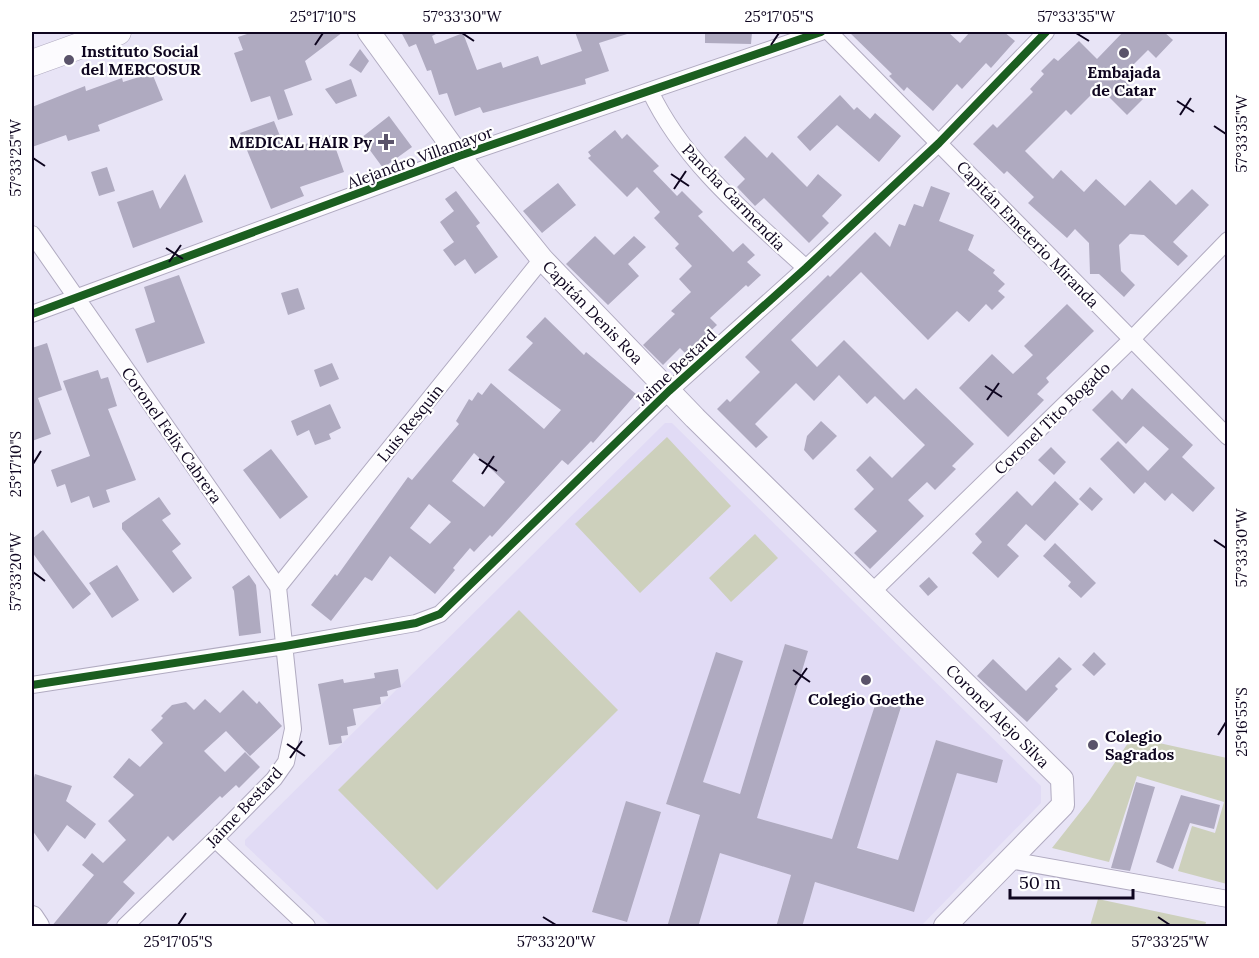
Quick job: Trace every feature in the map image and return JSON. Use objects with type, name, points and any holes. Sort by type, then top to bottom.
[{"type":"main road","points":[[32,63],[118,32]]},
{"type":"main road","name":"Capitán Denis Roa","points":[[369,32],[459,156],[542,259],[669,391],[872,592]]},
{"type":"main road","name":"Coronel Alejo Silva","points":[[872,592],[1062,779],[1063,805],[945,927]]},
{"type":"street","name":"Alejandro Villamayor","points":[[32,314],[459,156],[821,32]]},
{"type":"street","name":"Capitán Emeterio Miranda","points":[[828,32],[1227,437]]},
{"type":"street","name":"Jaime Bestard","points":[[125,927],[280,772],[290,752],[293,729],[285,646],[416,623],[440,614],[669,391],[806,268],[939,143],[1046,32]]},
{"type":"street","name":"Pancha Garmendia","points":[[650,91],[665,122],[695,162],[806,268]]},
{"type":"street","name":"Coronel Felix Cabrera","points":[[32,234],[278,588],[285,646]]},
{"type":"street","name":"Coronel Tito Bogado","points":[[872,592],[1131,340],[1227,240]]},
{"type":"street","name":"Luis Resquin","points":[[278,588],[542,259]]},
{"type":"street","points":[[32,685],[285,646]]},
{"type":"street","points":[[215,838],[307,927]]},
{"type":"street","points":[[1009,860],[1227,899]]},
{"type":"shaded area","name":"Colegio Goethe","points":[[665,423],[672,423],[1041,786],[1041,803],[921,926],[802,926],[815,882],[913,912],[957,773],[1003,760],[936,740],[898,860],[857,847],[901,708],[877,700],[832,839],[757,818],[744,860],[791,875],[776,926],[698,926],[723,844],[694,835],[667,926],[331,926],[245,845],[245,840]],"holes":[[[785,644],[807,651],[763,800],[737,828],[666,804],[716,653],[742,661],[703,782],[740,794]],[[626,801],[661,812],[626,922],[592,911]]]},
{"type":"green space","points":[[667,437],[731,506],[640,593],[575,524]]},
{"type":"green space","points":[[755,534],[778,558],[731,602],[709,578]]},
{"type":"green space","points":[[519,610],[618,710],[437,890],[338,790]]},
{"type":"green space","points":[[1132,737],[1227,758],[1227,884],[1178,871],[1192,826],[1215,833],[1224,802],[1137,776],[1109,862],[1052,848],[1089,801]]},
{"type":"green space","points":[[1098,899],[1206,922],[1205,926],[1090,926]]},
{"type":"building","points":[[253,32],[343,32],[305,61],[312,80],[284,90],[293,115],[278,120],[270,96],[251,102],[234,53],[243,50],[238,37]]},
{"type":"building","points":[[401,32],[440,32],[432,36],[435,44],[463,33],[477,70],[501,62],[503,68],[538,56],[541,65],[582,51],[575,32],[626,32],[627,34],[599,43],[609,71],[585,79],[586,84],[483,113],[480,107],[455,116],[447,93],[439,95],[431,70],[427,71],[416,44],[409,47]]},
{"type":"building","points":[[705,32],[752,32],[751,44],[705,43]]},
{"type":"building","points":[[849,32],[948,32],[960,43],[970,32],[1004,32],[1015,41],[991,68],[986,63],[962,89],[957,84],[933,111],[907,87],[904,91],[889,76],[892,74]]},
{"type":"building","points":[[1123,32],[1164,32],[1173,40],[1156,58],[1148,50],[1121,77],[1143,99],[1127,115],[1099,87],[1071,115],[1066,110],[1025,151],[1053,179],[1061,170],[1084,192],[1096,179],[1125,206],[1150,180],[1176,205],[1192,189],[1209,205],[1173,242],[1188,256],[1178,266],[1144,235],[1130,234],[1119,245],[1121,271],[1135,285],[1124,297],[1099,274],[1090,274],[1089,243],[1075,229],[1067,238],[1028,203],[1034,197],[1007,171],[1004,174],[973,144],[993,124],[997,128],[1033,92],[1030,89],[1044,74],[1041,71],[1054,58],[1058,61],[1079,41],[1097,59]]},
{"type":"building","points":[[360,49],[369,61],[361,73],[349,65]]},
{"type":"building","points":[[152,73],[163,100],[98,125],[100,131],[68,141],[66,135],[32,147],[32,107],[85,86],[86,91],[122,78],[123,82]]},
{"type":"building","points":[[351,79],[357,96],[336,104],[325,89]]},
{"type":"building","points":[[840,95],[854,110],[857,107],[870,119],[875,113],[901,136],[879,162],[837,125],[810,151],[797,137]]},
{"type":"building","points":[[389,116],[412,147],[383,168],[361,138]]},
{"type":"building","points":[[274,121],[286,151],[331,135],[344,172],[300,187],[304,196],[271,209],[240,133]]},
{"type":"building","points":[[615,130],[622,139],[627,134],[659,166],[653,171],[677,196],[682,191],[703,212],[698,216],[733,252],[743,243],[755,255],[747,262],[761,275],[748,287],[746,285],[710,318],[717,325],[686,354],[680,348],[663,365],[643,345],[675,314],[671,311],[691,292],[679,279],[692,266],[675,248],[679,244],[654,218],[660,212],[637,187],[627,197],[588,158],[591,156],[588,152]]},
{"type":"building","points":[[745,136],[767,158],[772,152],[807,187],[818,174],[842,195],[822,216],[829,223],[809,243],[764,198],[755,206],[737,187],[745,179],[724,157]]},
{"type":"building","points":[[107,167],[115,191],[99,196],[91,172]]},
{"type":"building","points":[[185,174],[203,222],[133,248],[117,202],[153,190],[160,209]]},
{"type":"building","points":[[558,183],[576,205],[542,233],[523,211]]},
{"type":"building","points":[[931,186],[950,193],[939,221],[974,235],[968,250],[995,270],[993,273],[1005,284],[998,291],[1005,297],[992,310],[986,304],[969,322],[957,311],[928,340],[861,272],[791,340],[817,367],[844,340],[904,400],[916,388],[974,444],[952,466],[956,469],[935,490],[927,482],[908,500],[924,516],[870,569],[854,553],[877,531],[854,509],[874,489],[856,470],[870,456],[892,478],[925,445],[875,396],[867,404],[839,375],[814,401],[796,383],[755,424],[768,437],[756,448],[717,409],[727,399],[730,402],[760,372],[745,357],[875,232],[890,247],[899,224],[905,226],[914,204],[923,207]]},
{"type":"building","points":[[456,191],[480,223],[476,226],[498,257],[475,274],[465,259],[455,266],[443,250],[454,242],[440,222],[454,211],[445,199]]},
{"type":"building","points":[[595,236],[614,255],[634,236],[646,247],[628,264],[639,276],[608,305],[566,264]]},
{"type":"building","points":[[179,275],[205,343],[147,363],[135,329],[155,322],[144,287]]},
{"type":"building","points":[[298,288],[305,309],[288,315],[281,293]]},
{"type":"building","points":[[1067,304],[1094,331],[1046,378],[1049,382],[1037,394],[1044,400],[1008,437],[959,388],[992,354],[1013,374],[1033,355],[1024,346]]},
{"type":"building","points":[[545,317],[584,355],[586,352],[636,394],[593,443],[591,441],[568,465],[562,460],[492,537],[490,535],[474,552],[470,548],[435,594],[390,556],[372,581],[365,577],[331,621],[311,605],[335,574],[337,576],[408,477],[412,480],[459,424],[456,421],[469,399],[472,401],[478,392],[482,395],[491,383],[544,429],[561,410],[508,370],[533,343],[526,337]],"holes":[[[474,453],[505,482],[484,507],[452,481]],[[429,504],[451,522],[430,544],[410,528]]]},
{"type":"building","points":[[47,343],[62,390],[38,398],[51,434],[32,441],[32,348]]},
{"type":"building","points":[[332,363],[339,379],[320,387],[314,370]]},
{"type":"building","points":[[98,370],[101,379],[108,377],[117,406],[108,409],[136,480],[106,490],[110,502],[93,508],[89,496],[71,503],[65,484],[57,487],[51,470],[90,456],[63,381]]},
{"type":"building","points":[[1132,388],[1193,445],[1182,457],[1215,488],[1193,512],[1172,493],[1165,501],[1145,482],[1134,494],[1100,459],[1118,441],[1148,471],[1169,449],[1143,426],[1126,444],[1092,410],[1112,390],[1122,400]]},
{"type":"building","points":[[330,404],[341,428],[329,434],[331,439],[315,445],[309,430],[297,436],[291,421]]},
{"type":"building","points":[[821,421],[837,436],[813,460],[804,450],[807,436]]},
{"type":"building","points":[[1051,447],[1066,462],[1054,475],[1038,460]]},
{"type":"building","points":[[271,449],[308,497],[280,519],[243,470]]},
{"type":"building","points":[[1055,481],[1079,504],[1045,541],[1026,524],[1007,545],[1019,556],[998,578],[972,553],[982,542],[975,534],[1017,491],[1032,506]]},
{"type":"building","points":[[1090,487],[1103,499],[1092,511],[1079,499]]},
{"type":"building","points":[[159,497],[171,514],[162,520],[181,544],[172,551],[192,578],[173,593],[122,529],[122,523]]},
{"type":"building","points":[[43,530],[91,594],[73,609],[32,552],[32,539]]},
{"type":"building","points":[[1055,543],[1096,583],[1081,598],[1068,586],[1071,582],[1043,556]]},
{"type":"building","points":[[117,565],[139,600],[112,618],[89,583]]},
{"type":"building","points":[[249,575],[256,585],[261,633],[239,636],[232,587]]},
{"type":"building","points":[[929,577],[938,587],[928,596],[919,586]]},
{"type":"building","points":[[785,644],[808,651],[757,818],[832,839],[877,699],[901,707],[857,848],[898,860],[936,740],[1003,760],[997,783],[957,773],[914,912],[815,882],[802,927],[776,927],[791,875],[720,853],[698,927],[667,927],[700,815],[666,804],[716,652],[743,661],[703,782],[740,794]]},
{"type":"building","points":[[1094,652],[1106,664],[1094,676],[1082,665]]},
{"type":"building","points":[[1059,657],[1072,669],[1055,686],[1058,689],[1027,722],[977,676],[993,659],[1026,691]]},
{"type":"building","points":[[398,669],[401,687],[387,691],[388,696],[380,697],[381,704],[353,709],[356,725],[347,727],[348,735],[341,736],[342,743],[329,745],[318,684],[343,679],[344,683],[375,678],[374,673]]},
{"type":"building","points":[[243,690],[257,704],[259,701],[282,726],[250,756],[226,731],[204,751],[225,772],[245,752],[260,767],[239,788],[236,785],[222,798],[220,796],[173,841],[168,836],[123,882],[135,893],[104,927],[51,927],[94,875],[82,865],[92,853],[103,863],[126,840],[108,821],[134,795],[113,777],[129,758],[140,767],[163,743],[151,730],[163,718],[161,716],[172,705],[186,702],[194,710],[205,699],[220,713]]},
{"type":"building","points":[[35,774],[72,786],[66,801],[96,824],[85,839],[67,825],[48,852],[32,830],[32,786]]},
{"type":"building","points":[[1136,782],[1155,787],[1130,871],[1111,868]]},
{"type":"building","points":[[1181,795],[1220,805],[1214,829],[1190,823],[1173,869],[1156,862]]},
{"type":"building","points":[[626,801],[661,812],[627,922],[592,912]]},
{"type":"cycle path","points":[[32,314],[459,156],[821,32]]},
{"type":"cycle path","points":[[32,685],[285,646],[416,623],[440,614],[669,391],[806,268],[939,143],[1046,32]]},
{"type":"place","name":"Embajada de Catar","points":[[1124,53]]},
{"type":"place","name":"Instituto Social del MERCOSUR","points":[[69,60]]},
{"type":"place","name":"MEDICAL HAIR Py","points":[[386,142]]},
{"type":"place","name":"Colegio Goethe","points":[[866,680]]},
{"type":"place","name":"Colegio Sagrados","points":[[1093,745]]}]
